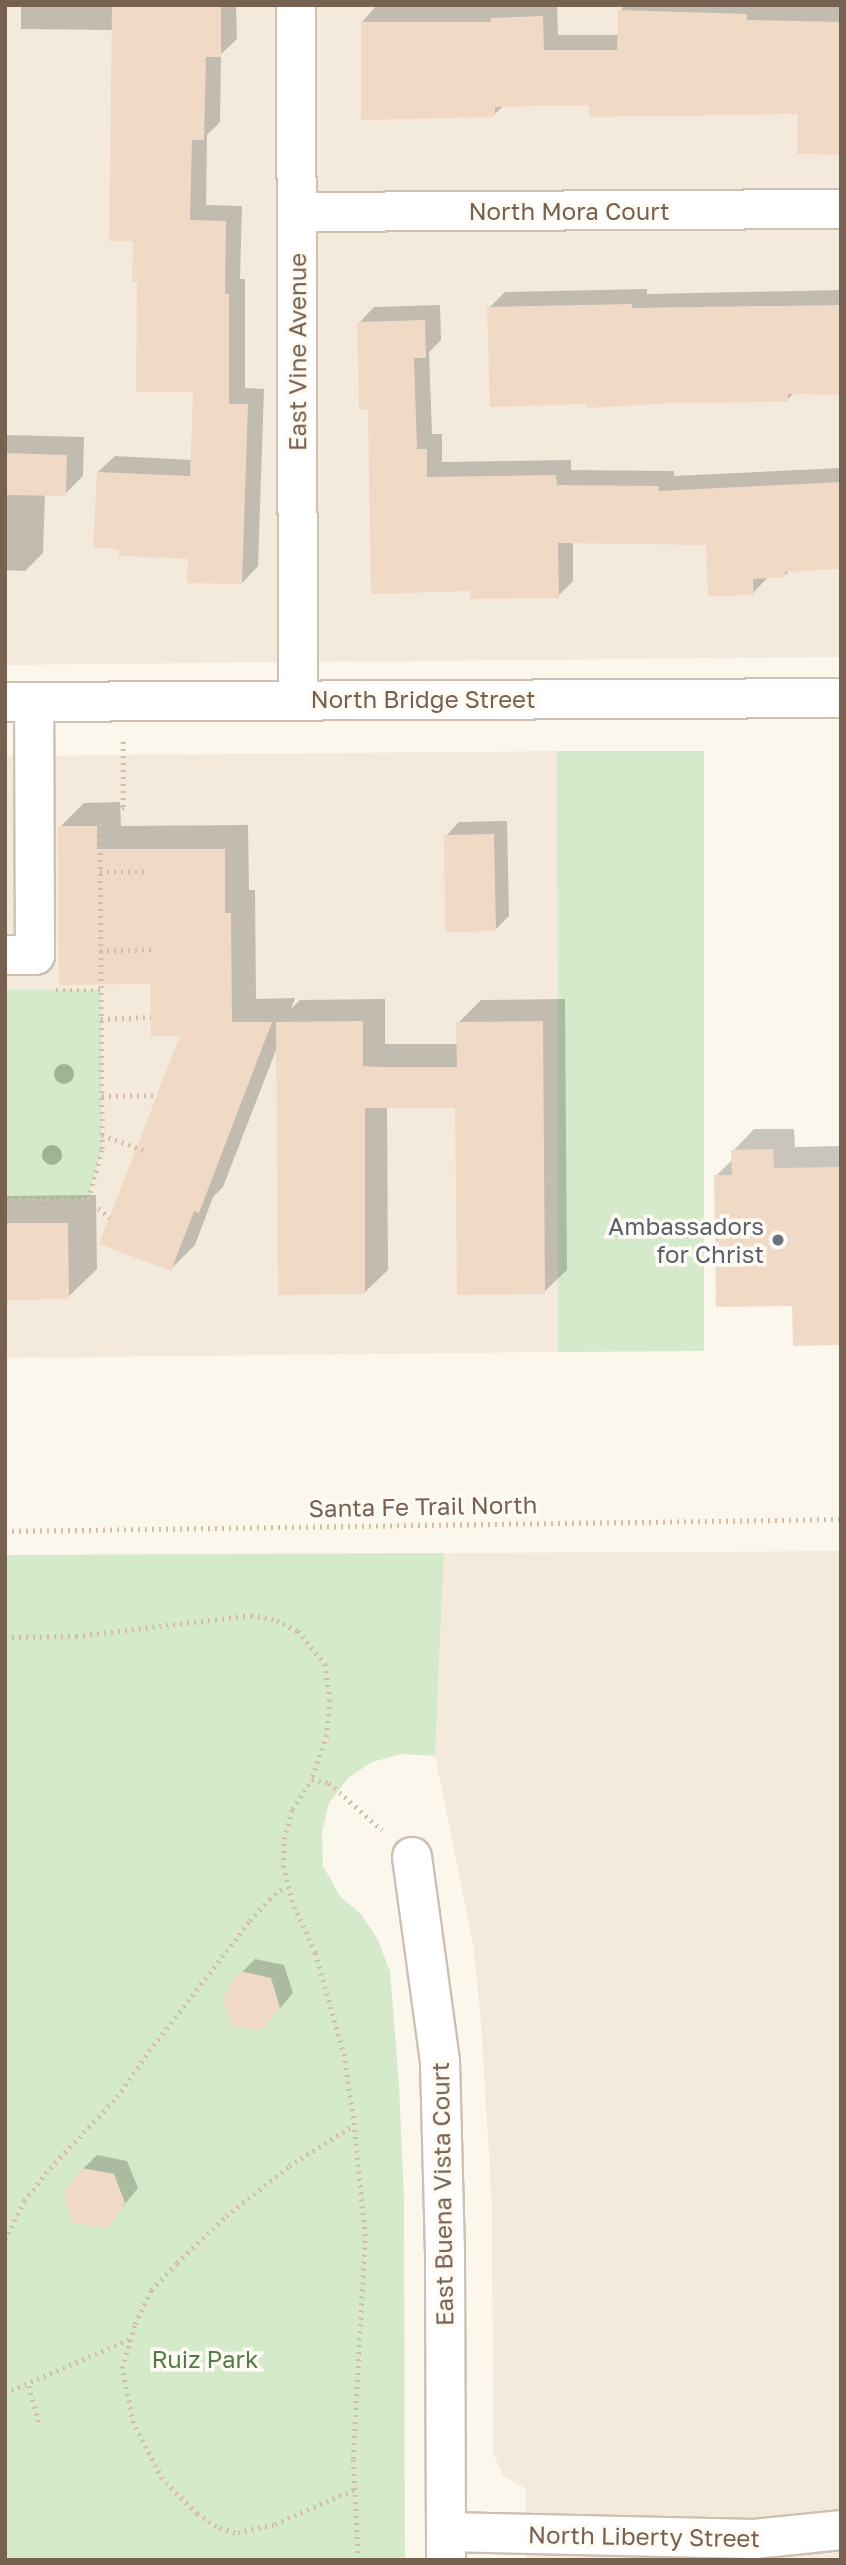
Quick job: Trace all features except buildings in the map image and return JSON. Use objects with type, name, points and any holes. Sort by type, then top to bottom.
[{"type":"street","name":"East Vine Avenue","points":[[296,5],[298,699]]},
{"type":"street","name":"North Mora Court","points":[[297,212],[841,209]]},
{"type":"street","name":"North Bridge Street","points":[[20,702],[841,698]]},
{"type":"street","points":[[5,955],[35,955],[20,702]]},
{"type":"street","name":"East Buena Vista Court","points":[[412,1857],[440,2062],[445,2254],[446,2546]]},
{"type":"street","name":"North Liberty Street","points":[[446,2546],[754,2539],[841,2530]]},
{"type":"path","points":[[88,1199],[102,1150],[100,826],[123,807],[123,701]]},
{"type":"path","points":[[100,872],[149,872]]},
{"type":"path","points":[[100,951],[155,949]]},
{"type":"path","points":[[101,1018],[150,1017]]},
{"type":"path","points":[[102,1096],[157,1095]]},
{"type":"path","points":[[102,1135],[143,1150]]},
{"type":"path","points":[[5,1199],[88,1199],[110,1218]]},
{"type":"path","points":[[47,1199],[47,1223]]},
{"type":"path","name":"Santa Fe Trail North","points":[[5,1531],[841,1519]]},
{"type":"path","points":[[5,1637],[76,1636],[251,1615],[277,1620],[298,1630],[325,1664],[330,1700],[327,1735],[312,1779],[292,1809],[284,1839],[283,1867],[286,1886],[315,1953],[341,2043],[354,2125],[365,2236],[354,2490],[358,2560]]},
{"type":"path","points":[[312,1779],[329,1783],[412,1857]]},
{"type":"path","points":[[5,2240],[24,2202],[50,2168],[117,2097],[149,2051],[250,1921],[269,1899],[286,1886]]},
{"type":"path","points":[[354,2125],[289,2166],[226,2216],[151,2290],[121,2368],[133,2423],[162,2479],[197,2514],[216,2527],[235,2533],[274,2525],[354,2490]]},
{"type":"path","points":[[5,2393],[29,2386],[131,2339]]},
{"type":"path","points":[[29,2386],[40,2426]]},
{"type":"path","points":[[5,2553],[9,2560]]},
{"type":"shaded area","points":[[5,5],[841,5],[841,657],[5,665]]},
{"type":"shaded area","points":[[557,751],[558,1352],[5,1358],[5,756]]},
{"type":"shaded area","points":[[841,1551],[841,2560],[526,2560],[526,2489],[503,2476],[493,2453],[492,2205],[481,2022],[474,1949],[435,1756],[444,1553]]},
{"type":"green space","points":[[557,751],[704,751],[704,1351],[558,1352]]},
{"type":"green space","points":[[5,990],[101,990],[102,1149],[88,1199],[5,1199]]},
{"type":"green space","name":"Ruiz Park","points":[[444,1553],[435,1756],[402,1754],[372,1762],[348,1778],[329,1803],[322,1833],[323,1866],[340,1896],[361,1914],[377,1938],[390,1971],[404,2198],[405,2560],[5,2560],[5,1555]]},
{"type":"place","name":"Ambassadors for Christ","points":[[778,1240]]}]
